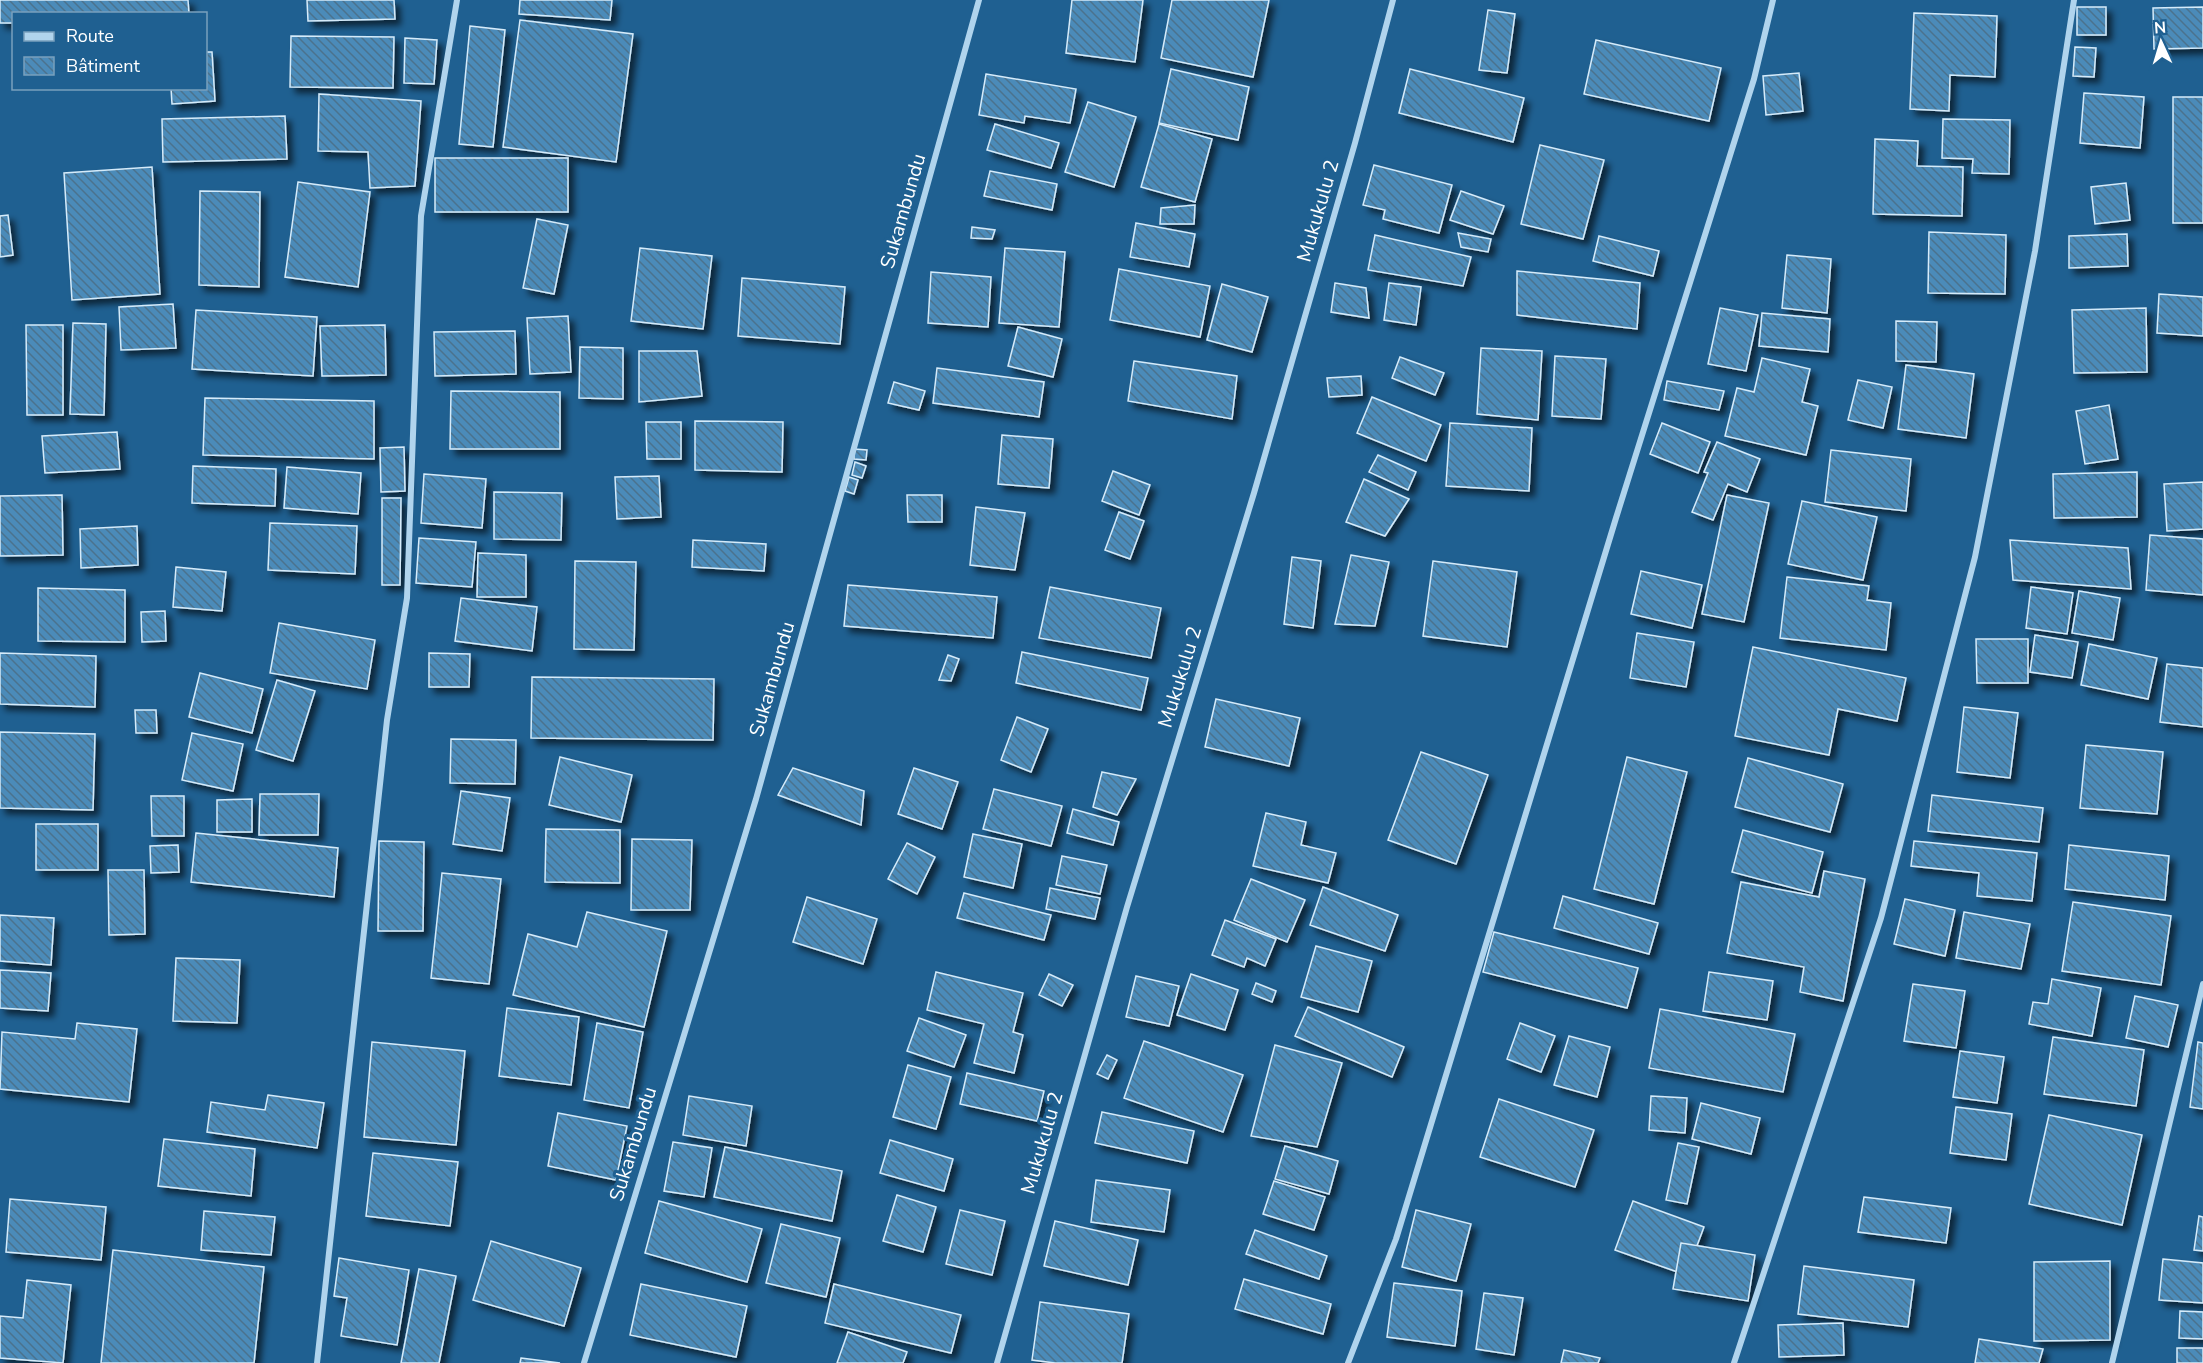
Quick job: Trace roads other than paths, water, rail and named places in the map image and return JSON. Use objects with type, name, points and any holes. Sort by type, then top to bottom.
[{"type":"street","points":[[317,1363],[387,720],[406,598],[421,216],[457,0]]},
{"type":"street","name":"Sukambundu","points":[[584,1363],[756,799],[979,0]]},
{"type":"street","name":"Mukukulu 2","points":[[996,1363],[1127,907],[1264,459],[1394,0]]},
{"type":"street","points":[[1348,1363],[1396,1239],[1644,427],[1754,79],[1773,0]]},
{"type":"street","points":[[1734,1363],[1881,918],[1975,557],[2035,251],[2074,0]]},
{"type":"street","points":[[2112,1363],[2203,984]]}]
